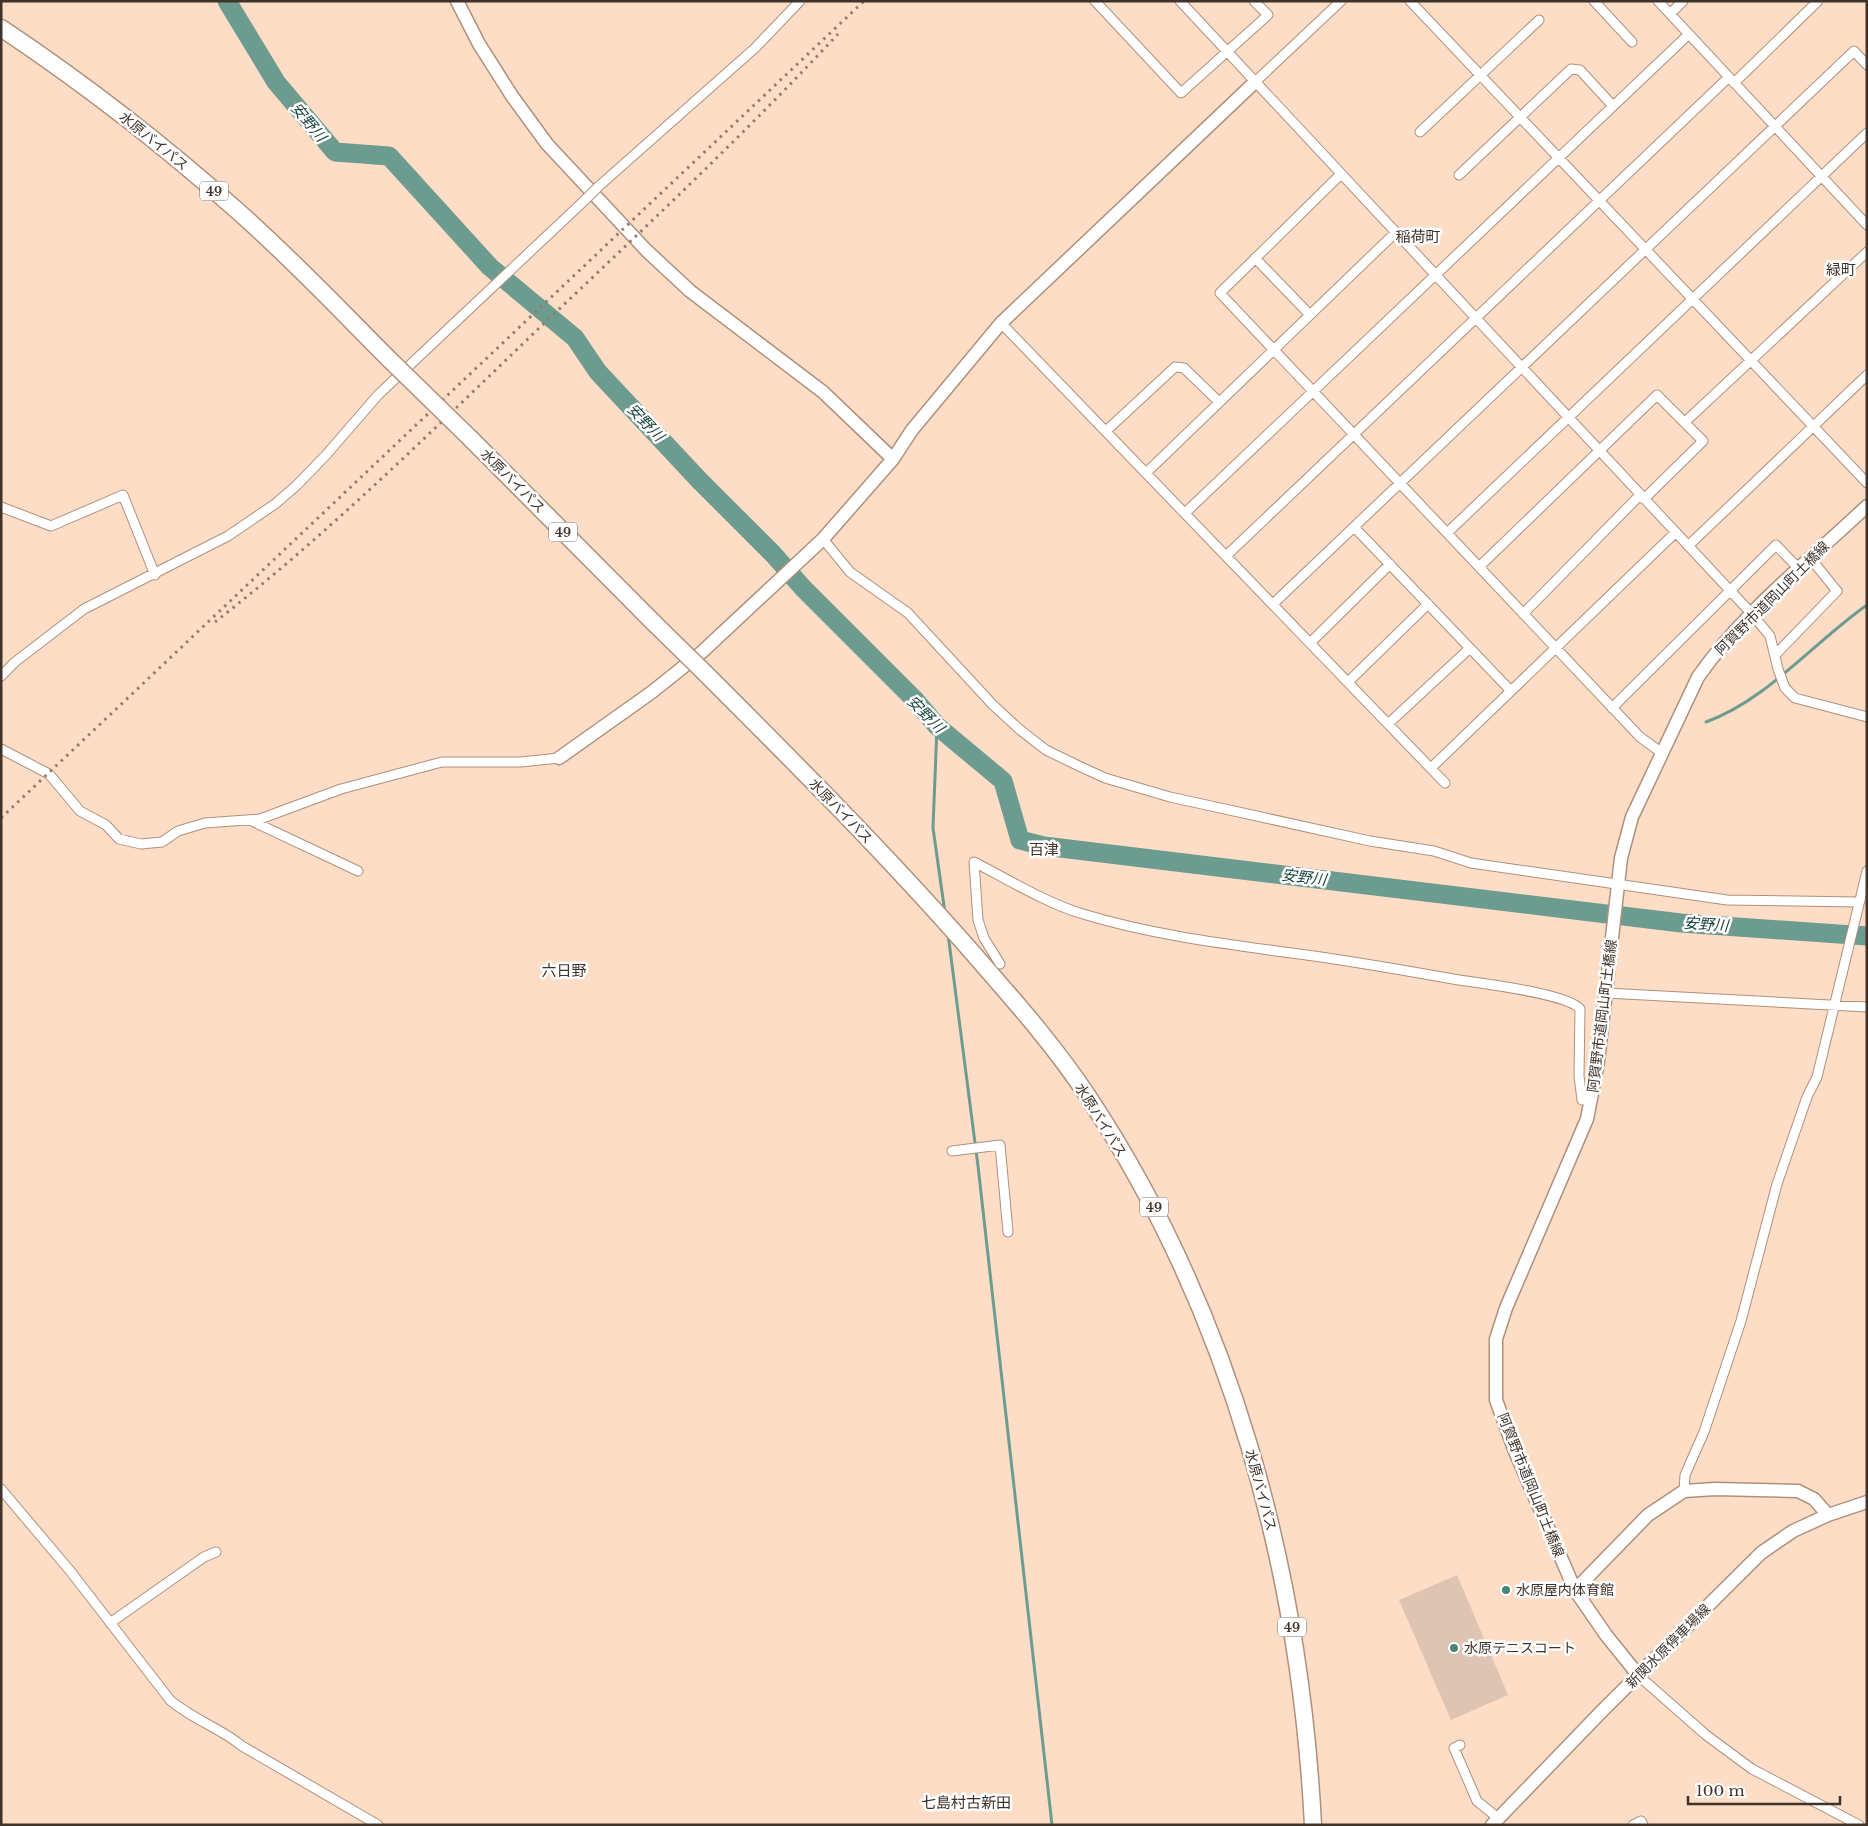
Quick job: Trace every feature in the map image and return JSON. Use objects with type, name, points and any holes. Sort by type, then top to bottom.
[{"type":"highway","points":[[1,15],[21,41]]},
{"type":"highway","name":"水原バイパス","points":[[1,28],[110,107],[228,202],[471,439],[848,817],[930,904],[1018,1004],[1089,1098],[1153,1204],[1211,1337],[1247,1433],[1270,1519],[1295,1646],[1304,1713],[1313,1825]]},
{"type":"street","points":[[457,1],[479,44],[512,96],[547,144],[646,250],[690,291],[823,392],[893,459]]},
{"type":"street","points":[[1,676],[15,662],[84,609],[155,575],[228,536],[297,486],[378,395],[599,186],[755,48],[800,1]]},
{"type":"street","points":[[1095,1],[1181,93],[1268,15],[1254,1]]},
{"type":"street","points":[[1180,1],[1434,276],[1752,614],[1770,636],[1776,654],[1778,670],[1785,688],[1795,698],[1867,718]]},
{"type":"street","points":[[1,748],[49,774],[80,811],[106,825],[119,839],[141,844],[162,842],[178,831],[204,823],[252,821],[295,808],[341,789],[442,762],[521,762],[562,755],[652,692],[702,652],[823,539],[893,459],[912,430],[1002,323],[1341,1]]},
{"type":"street","points":[[1410,1],[1867,484]]},
{"type":"street","points":[[1594,1],[1632,42]]},
{"type":"street","points":[[1658,1],[1867,225]]},
{"type":"street","points":[[1670,14],[1684,1]]},
{"type":"street","points":[[1226,556],[1599,201],[1818,1]]},
{"type":"street","points":[[1420,132],[1539,20]]},
{"type":"street","points":[[1185,513],[1689,34]]},
{"type":"street","points":[[1273,604],[1854,51],[1867,65]]},
{"type":"street","points":[[1459,175],[1571,70],[1580,70],[1613,106]]},
{"type":"street","points":[[1447,533],[1867,133]]},
{"type":"street","points":[[1340,175],[1220,293],[1612,708],[1640,737],[1662,753]]},
{"type":"street","points":[[1146,473],[1394,233]]},
{"type":"street","points":[[1685,422],[1867,252]]},
{"type":"street","points":[[1255,258],[1310,315]]},
{"type":"street","points":[[1002,323],[1445,783]]},
{"type":"street","points":[[1106,431],[1175,367],[1184,368],[1219,402]]},
{"type":"street","points":[[1688,546],[1867,375]]},
{"type":"street","points":[[1479,567],[1657,395],[1703,441],[1642,497],[1523,614]]},
{"type":"street","points":[[1,507],[51,526],[123,495],[155,575]]},
{"type":"street","name":"阿賀野市道岡山町土橋線","points":[[1639,1676],[1606,1635],[1575,1590],[1514,1450],[1496,1400],[1496,1339],[1506,1308],[1587,1119],[1598,1062],[1625,837],[1662,753],[1698,677],[1716,652],[1752,614],[1867,506]]},
{"type":"street","points":[[1354,527],[1511,691]]},
{"type":"street","points":[[1431,768],[1675,533]]},
{"type":"street","points":[[823,539],[850,572],[908,613],[993,705],[1019,729],[1046,750],[1105,778],[1178,800],[1370,841],[1434,851],[1471,863],[1617,892],[1727,900],[1858,906]]},
{"type":"street","points":[[1612,708],[1776,545],[1800,570]]},
{"type":"street","points":[[1776,654],[1837,591],[1811,559]]},
{"type":"street","points":[[1310,643],[1390,564]]},
{"type":"street","points":[[1348,682],[1428,604]]},
{"type":"street","points":[[1388,724],[1470,648]]},
{"type":"street","points":[[252,821],[358,871]]},
{"type":"street","points":[[1000,964],[984,938],[978,920],[974,862],[1082,914],[1171,935],[1229,946],[1359,963],[1567,1000],[1577,1005],[1580,1009],[1579,1076],[1582,1100]]},
{"type":"street","points":[[1684,1491],[1685,1475],[1704,1432],[1741,1321],[1764,1227],[1807,1097],[1817,1077],[1867,871]]},
{"type":"street","points":[[1606,987],[1867,1006]]},
{"type":"street","points":[[952,1151],[1000,1145],[1008,1232]]},
{"type":"street","points":[[1,1489],[72,1572],[170,1700],[187,1714],[232,1738],[242,1746],[378,1825]]},
{"type":"street","points":[[1575,1590],[1648,1515],[1684,1491],[1715,1489],[1798,1491],[1814,1499],[1828,1515]]},
{"type":"street","name":"新関水原停車場線","points":[[1495,1821],[1761,1553],[1793,1531],[1828,1515],[1867,1502]]},
{"type":"street","points":[[110,1623],[204,1557],[216,1552]]},
{"type":"street","points":[[1639,1676],[1706,1735],[1752,1769],[1859,1825]]},
{"type":"street","points":[[1460,1745],[1454,1748],[1477,1801],[1495,1821]]},
{"type":"street","points":[[1633,1825],[1641,1821],[1643,1825]]},
{"type":"shaded area","name":"水原テニスコート","points":[[1457,1575],[1508,1695],[1451,1720],[1399,1600]]},
{"type":"waterway","name":"安野川","points":[[227,1],[276,82],[335,152],[389,156],[490,267],[575,338],[598,372],[699,480],[773,554],[803,588],[915,700],[937,726],[1003,781],[1020,840],[1044,846],[1681,923],[1867,936]]},
{"type":"waterway","points":[[1706,722],[1749,700],[1770,685],[1867,605]]},
{"type":"waterway","points":[[937,726],[933,828],[945,913]]},
{"type":"waterway","points":[[948,934],[978,1166],[1052,1825]]},
{"type":"railway","points":[[1,818],[864,1]]},
{"type":"railway","points":[[215,622],[298,554],[418,445],[688,186],[838,34]]},
{"type":"place","name":"水原屋内体育館","points":[[1506,1590]]},
{"type":"place","name":"水原テニスコート","points":[[1454,1648]]},
{"type":"district","name":"稲荷町","points":[[1418,236]]},
{"type":"district","name":"緑町","points":[[1841,269]]},
{"type":"district","name":"百津","points":[[1044,849]]},
{"type":"district","name":"六日野","points":[[564,970]]},
{"type":"district","name":"七島村古新田","points":[[966,1802]]}]
